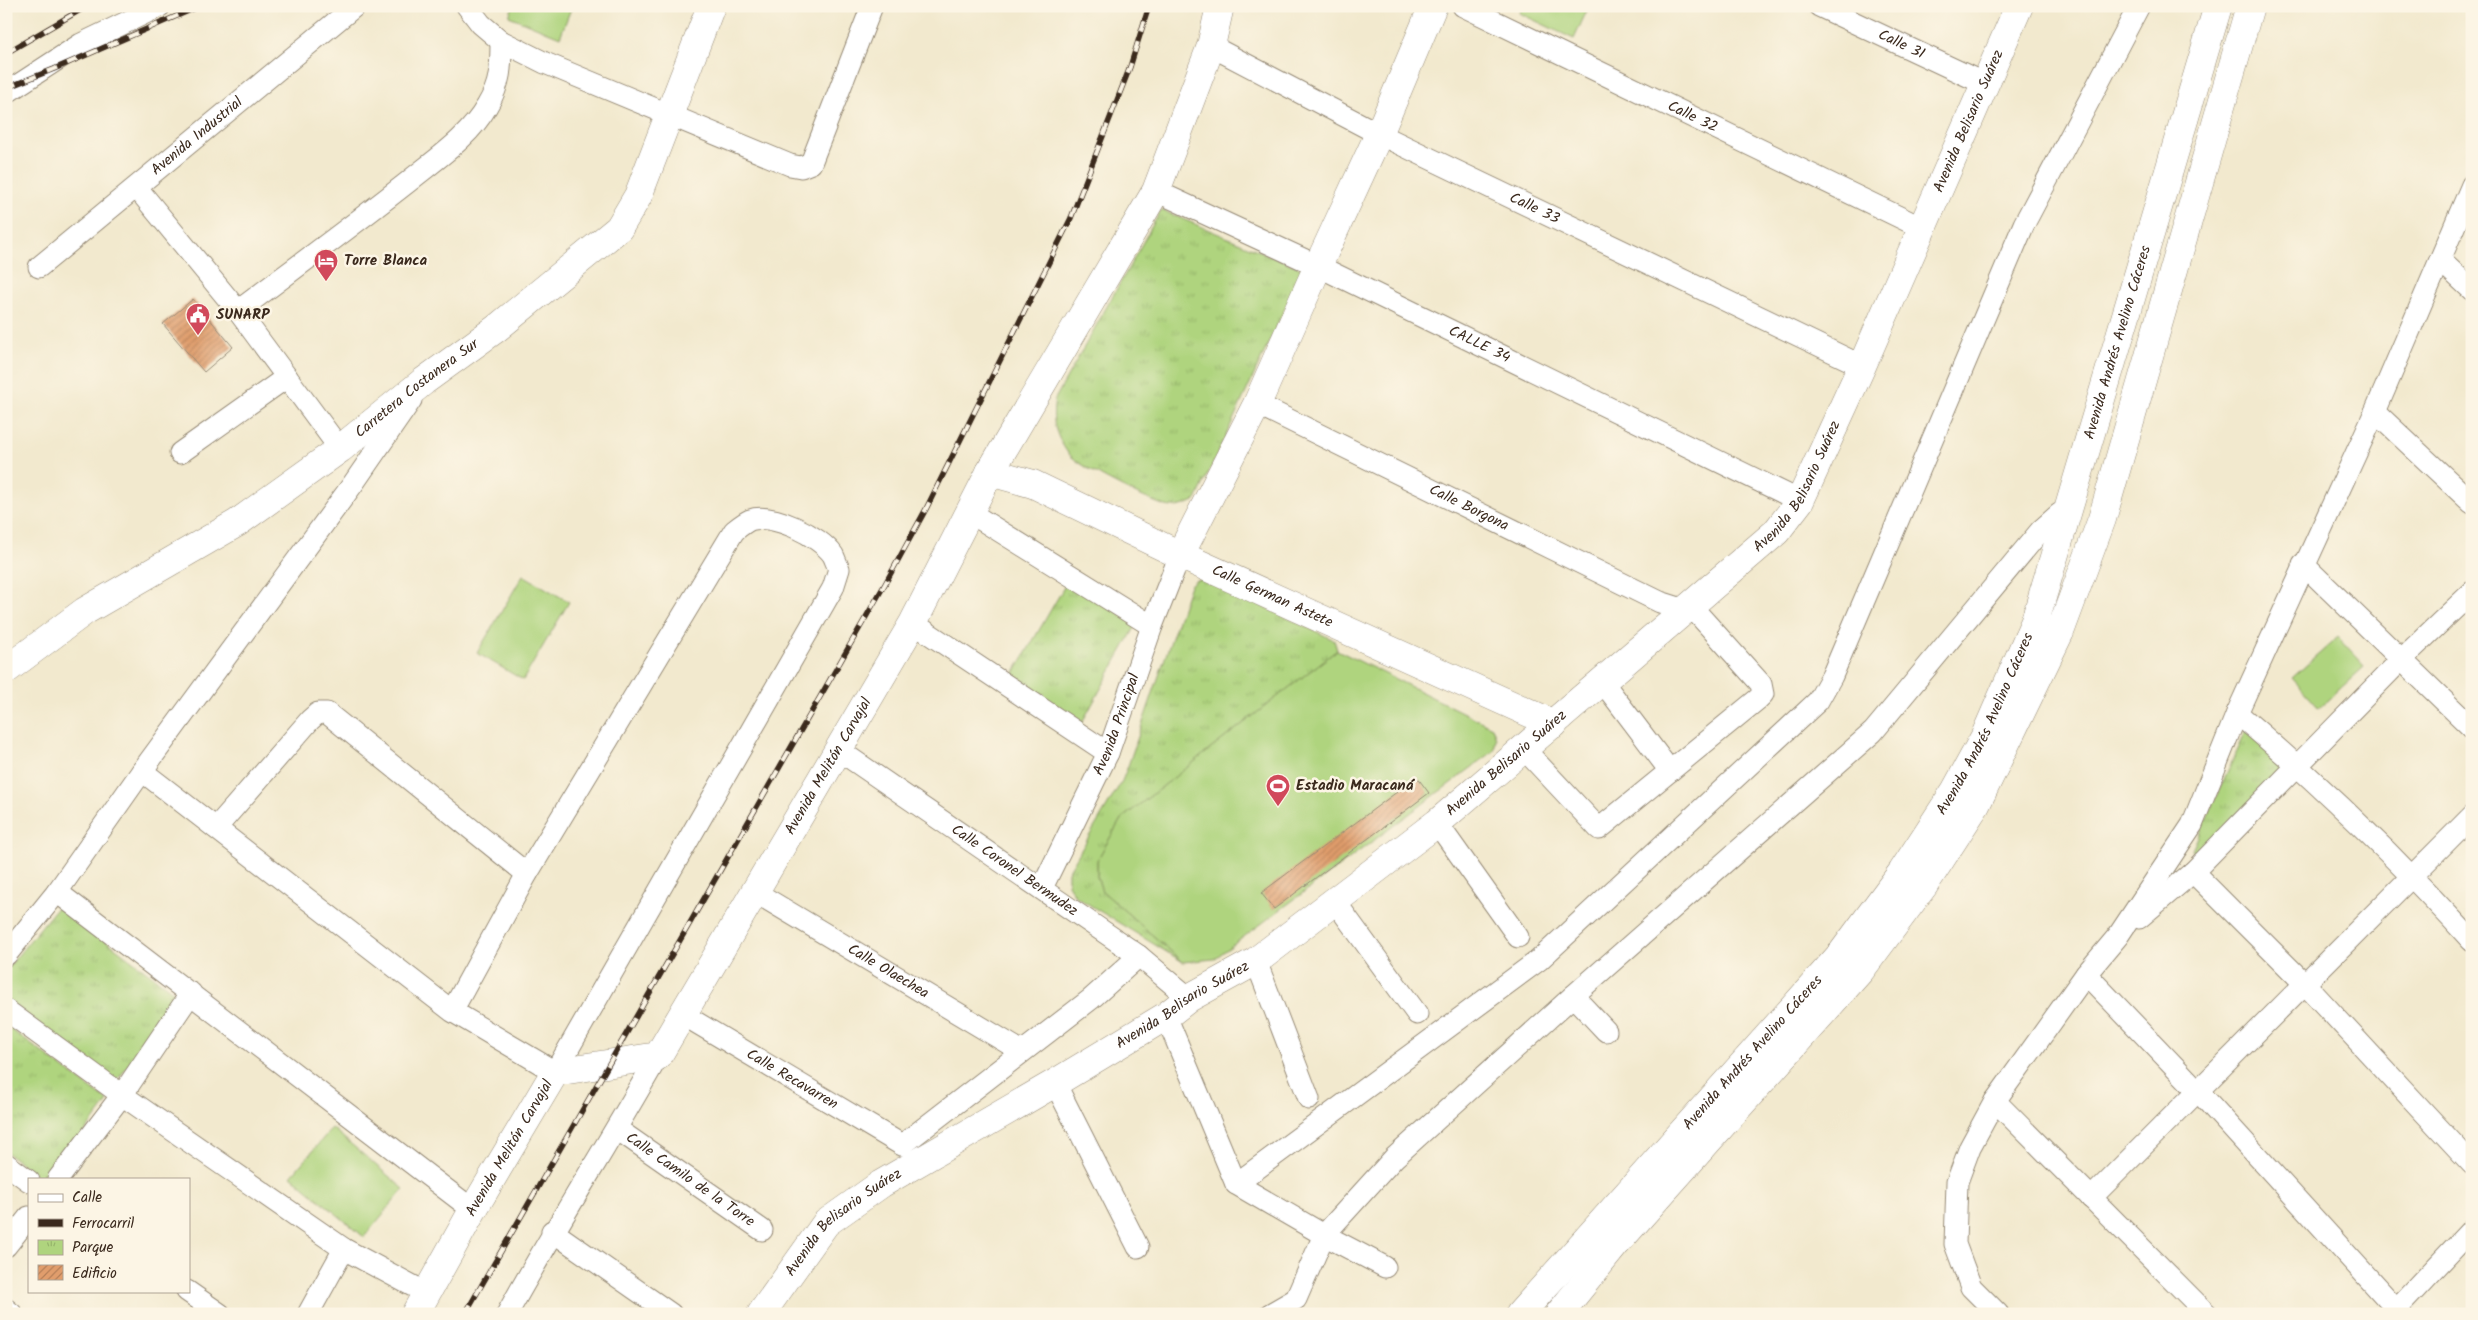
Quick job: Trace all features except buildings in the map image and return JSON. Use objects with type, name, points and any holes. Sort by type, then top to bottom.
[{"type":"main road","name":"Carretera Costanera Sur","points":[[6,670],[85,611],[237,523],[340,450],[424,381],[496,328],[618,228],[638,196],[711,6]]},
{"type":"main road","name":"Avenida Melitón Carvajal","points":[[420,1304],[473,1210],[556,1072],[658,1056],[756,892],[837,749],[913,623],[990,472],[1156,191],[1210,46],[1220,6]]},
{"type":"main road","points":[[1180,555],[1257,404],[1379,134],[1433,6]]},
{"type":"main road","name":"Avenida Belisario Suárez","points":[[761,1314],[826,1223],[881,1184],[1166,1016],[1188,998],[1256,961],[1437,823],[1776,532],[1800,501],[1862,366],[2019,6]]},
{"type":"main road","name":"Avenida Andrés Avelino Cáceres","points":[[1520,1314],[1842,953],[1902,872],[1955,791],[1984,738],[2035,621],[2218,6]]},
{"type":"main road","name":"Avenida Andrés Avelino Cáceres","points":[[1559,1314],[1615,1245],[1860,971],[1914,899],[1976,805],[2060,632],[2102,519],[2250,6]]},
{"type":"main road","name":"Calle German Astete","points":[[990,472],[1033,484],[1180,555],[1554,724]]},
{"type":"street","points":[[6,93],[81,44],[160,6]]},
{"type":"street","name":"Avenida Industrial","points":[[39,267],[355,6]]},
{"type":"street","points":[[466,6],[481,24],[501,40],[545,64],[790,166],[801,167],[811,163],[872,6]]},
{"type":"street","name":"Calle 32","points":[[1463,6],[1922,228]]},
{"type":"street","name":"Calle 31","points":[[1819,6],[1985,84]]},
{"type":"street","points":[[1236,1184],[1538,960],[1818,701],[1832,676],[2024,224],[2139,6]]},
{"type":"street","points":[[238,311],[374,208],[458,142],[473,127],[487,107],[501,77],[501,40]]},
{"type":"street","name":"Calle 33","points":[[1210,46],[1379,134],[1862,366]]},
{"type":"street","points":[[1998,1314],[1971,1286],[1955,1244],[1957,1182],[1970,1147],[1995,1101],[2086,974],[2118,936],[2192,826],[2237,712],[2303,564],[2375,412],[2472,185]]},
{"type":"street","points":[[137,188],[238,311],[340,450]]},
{"type":"street","name":"CALLE 34","points":[[1156,191],[1318,266],[1800,501]]},
{"type":"street","points":[[2440,260],[2472,290]]},
{"type":"street","points":[[180,453],[287,377]]},
{"type":"street","points":[[6,955],[57,892],[142,771],[353,484],[424,381]]},
{"type":"street","name":"Calle Borgona","points":[[1257,404],[1660,602],[1698,614],[1762,684],[1763,694],[1670,771]]},
{"type":"street","points":[[2375,412],[2472,503]]},
{"type":"street","points":[[970,512],[1152,626]]},
{"type":"street","points":[[1270,1314],[1296,1299],[1324,1235],[1394,1158],[1573,996],[1873,732],[2041,530],[2059,514],[2068,513]]},
{"type":"street","points":[[142,771],[452,1011],[556,1072],[834,588],[839,569],[832,554],[802,532],[772,519],[751,520],[734,530],[527,874],[452,1011]]},
{"type":"street","name":"Avenida Principal","points":[[1042,888],[1108,753],[1152,626],[1180,555]]},
{"type":"street","points":[[2303,564],[2472,728]]},
{"type":"street","points":[[2118,936],[2193,872],[2402,659],[2472,592]]},
{"type":"street","points":[[913,623],[1108,753]]},
{"type":"street","points":[[1524,750],[1599,829],[1670,771],[1602,681]]},
{"type":"street","points":[[216,828],[310,720],[318,712],[327,713],[527,874]]},
{"type":"street","points":[[2237,712],[2298,765],[2412,875],[2472,941]]},
{"type":"street","name":"Calle Coronel Bermudez","points":[[837,749],[1139,956],[1188,998]]},
{"type":"street","points":[[2091,1198],[2472,816]]},
{"type":"street","points":[[1437,823],[1518,937]]},
{"type":"street","points":[[2193,872],[2305,984],[2472,1164]]},
{"type":"street","points":[[57,892],[192,993],[473,1210]]},
{"type":"street","name":"Calle Olaechea","points":[[756,892],[1021,1051]]},
{"type":"street","points":[[1334,900],[1417,1014]]},
{"type":"street","points":[[1021,1051],[1091,999],[1139,956]]},
{"type":"street","points":[[1256,961],[1309,1098]]},
{"type":"street","points":[[2086,974],[2198,1091],[2396,1312],[2472,1229]]},
{"type":"street","points":[[59,1178],[122,1095],[192,993]]},
{"type":"street","points":[[1573,996],[1606,1031]]},
{"type":"street","points":[[6,1010],[122,1095],[420,1304]]},
{"type":"street","name":"Calle Recavarren","points":[[682,1014],[902,1145],[1021,1051]]},
{"type":"street","points":[[1166,1016],[1236,1184],[1324,1235],[1385,1267]]},
{"type":"street","name":"Avenida Melitón Carvajal","points":[[507,1314],[552,1231],[617,1129],[658,1056]]},
{"type":"street","points":[[1055,1083],[1138,1247]]},
{"type":"street","points":[[1995,1101],[2207,1314]]},
{"type":"street","name":"Calle Camilo de la Torre","points":[[617,1129],[762,1230]]},
{"type":"street","points":[[6,1164],[28,1179]]},
{"type":"street","points":[[6,1246],[28,1218]]},
{"type":"street","points":[[552,1231],[671,1314]]},
{"type":"street","points":[[308,1314],[344,1249]]},
{"type":"street","points":[[188,1292],[220,1314]]},
{"type":"street","points":[[6,1309],[12,1314]]},
{"type":"green space","points":[[513,6],[572,6],[560,37],[509,16]]},
{"type":"green space","points":[[1522,6],[1589,6],[1574,39],[1519,13]]},
{"type":"green space","points":[[1161,210],[1303,269],[1196,500],[1178,507],[1157,503],[1130,491],[1074,459],[1060,440],[1054,421],[1055,399]]},
{"type":"green space","points":[[523,575],[569,602],[523,680],[477,653]]},
{"type":"green space","points":[[1205,579],[1334,640],[1337,650],[1121,819],[1097,860],[1097,877],[1102,891],[1183,962],[1075,896],[1068,884],[1068,872],[1122,781],[1190,585],[1196,580]]},
{"type":"green space","points":[[1067,582],[1137,624],[1080,726],[1009,682]]},
{"type":"green space","points":[[2338,637],[2365,666],[2319,708],[2292,678]]},
{"type":"green space","name":"Estadio Maracaná","points":[[1337,650],[1492,727],[1496,738],[1494,751],[1214,959],[1183,962],[1102,891],[1097,877],[1097,860],[1121,819]]},
{"type":"green space","points":[[2250,722],[2290,763],[2198,857],[2192,850]]},
{"type":"green space","points":[[59,905],[179,996],[116,1082],[6,999],[6,970]]},
{"type":"green space","points":[[6,1026],[108,1101],[50,1178],[40,1178],[6,1152]]},
{"type":"green space","points":[[332,1128],[404,1189],[364,1237],[291,1176]]},
{"type":"railway","points":[[6,53],[87,6]]},
{"type":"railway","points":[[6,88],[200,6]]},
{"type":"railway","points":[[465,1314],[885,584],[926,509],[1071,218],[1130,67],[1149,6]]},
{"type":"place","name":"Torre Blanca","points":[[326,282]]},
{"type":"place","name":"SUNARP","points":[[198,336]]},
{"type":"place","name":"Estadio Maracaná","points":[[1278,807]]}]
